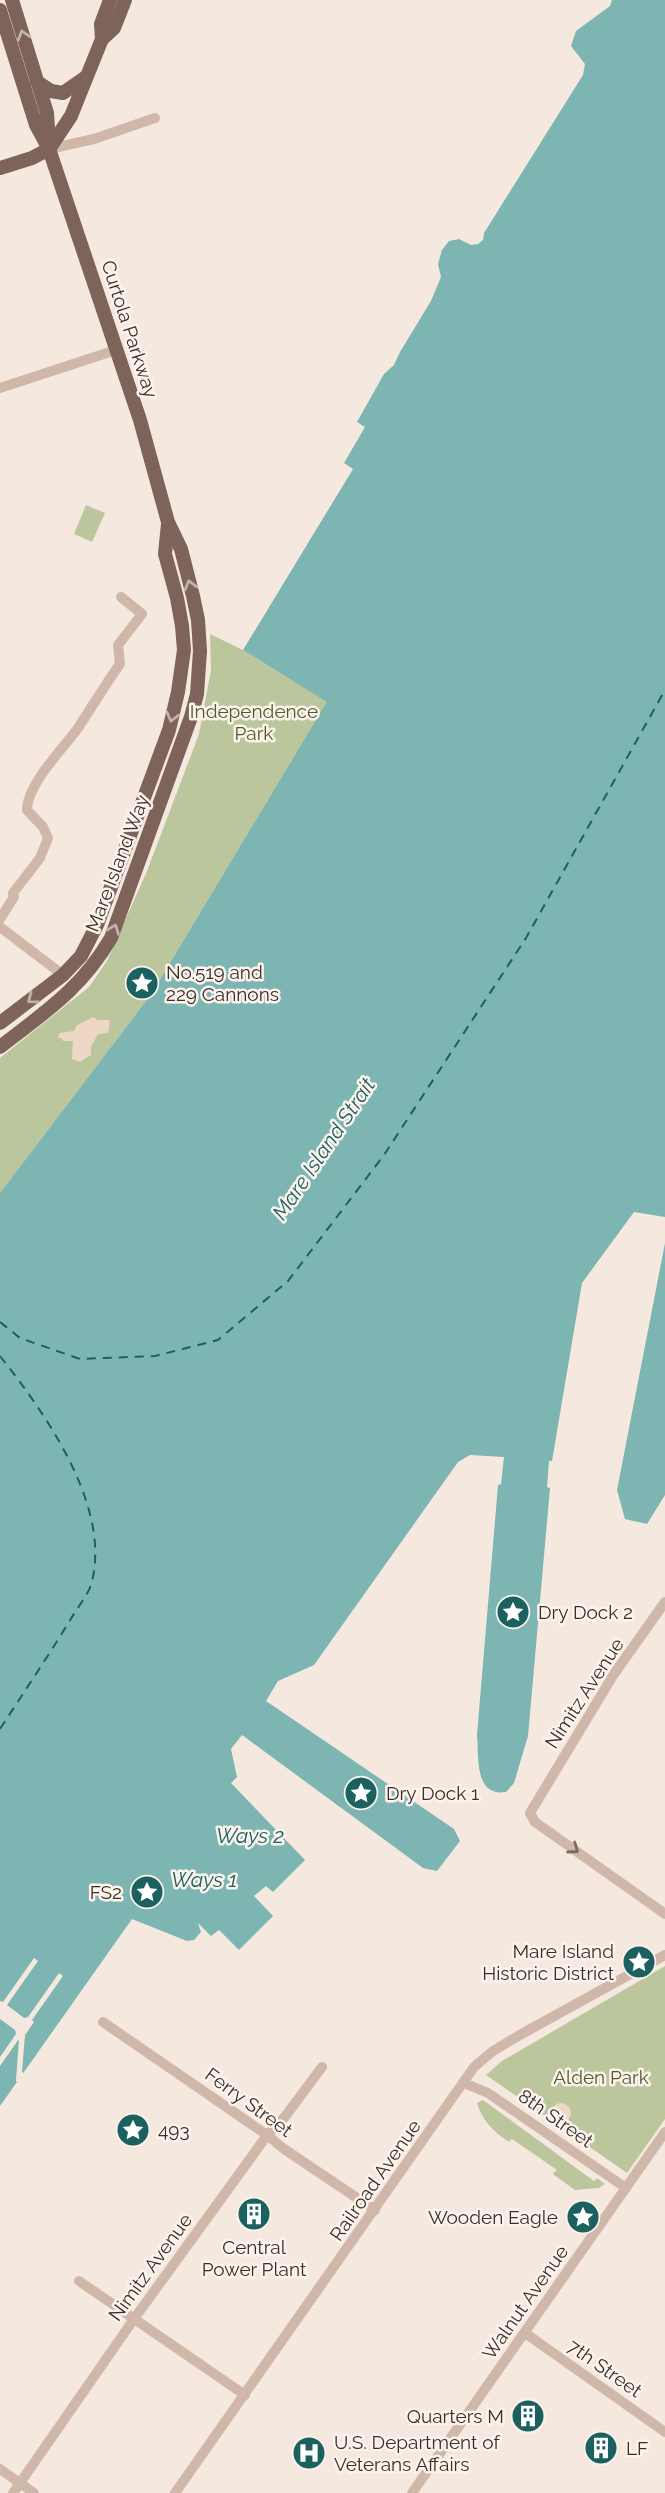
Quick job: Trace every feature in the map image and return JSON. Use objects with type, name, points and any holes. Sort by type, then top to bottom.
[{"type":"main road","name":"Curtola Parkway","points":[[12,0],[47,113],[49,149]]},
{"type":"main road","points":[[0,168],[32,158],[49,149],[71,116],[102,39],[101,24],[110,0]]},
{"type":"main road","points":[[102,39],[114,28],[125,0]]},
{"type":"main road","name":"Curtola Parkway","points":[[0,10],[36,125],[49,149],[140,420],[168,522],[181,549],[198,620],[200,651]]},
{"type":"main road","points":[[37,82],[51,91],[63,93],[89,74]]},
{"type":"main road","name":"Curtola Parkway","points":[[168,522],[165,554],[177,598],[184,650]]},
{"type":"main road","name":"Mare Island Way","points":[[0,1023],[63,975],[81,956],[97,925],[169,730],[184,650]]},
{"type":"main road","name":"Mare Island Way","points":[[0,1047],[77,985],[111,938],[191,717],[197,694],[200,651]]},
{"type":"main road","points":[[63,975],[77,985]]},
{"type":"street","points":[[49,149],[94,139],[155,118]]},
{"type":"street","points":[[0,388],[117,350]]},
{"type":"street","points":[[0,919],[14,897],[13,893],[40,858],[48,838],[43,827],[27,810],[27,801],[120,664],[118,645],[142,614],[121,597]]},
{"type":"street","points":[[0,927],[63,975]]},
{"type":"street","name":"Nimitz Avenue","points":[[665,1602],[614,1674],[530,1813],[535,1822],[665,1914]]},
{"type":"street","name":"Railroad Avenue","points":[[175,2493],[474,2067],[502,2045],[665,1955]]},
{"type":"street","name":"Ferry Street","points":[[103,2022],[267,2135],[284,2150],[375,2210]]},
{"type":"street","name":"Nimitz Avenue","points":[[13,2493],[267,2135],[284,2118],[321,2067]]},
{"type":"street","name":"8th Street","points":[[464,2083],[488,2092],[626,2188]]},
{"type":"street","name":"Walnut Avenue","points":[[412,2493],[665,2132]]},
{"type":"street","points":[[79,2281],[245,2395]]},
{"type":"street","name":"7th Street","points":[[525,2333],[664,2428]]},
{"type":"street","points":[[0,2469],[34,2493]]},
{"type":"green space","points":[[86,505],[105,513],[92,542],[74,534]]},
{"type":"green space","name":"Independence Park","points":[[210,634],[243,650],[328,702],[152,993],[0,1193],[0,1058],[89,987],[107,961],[147,871],[199,734],[211,670]]},
{"type":"green space","name":"Alden Park","points":[[665,1966],[665,2119],[627,2173],[486,2075],[502,2061]]},
{"type":"green space","points":[[483,2100],[594,2181],[597,2178],[605,2184],[599,2188],[575,2190],[554,2175],[557,2170],[512,2139],[509,2142],[493,2130],[482,2116],[477,2103]]},
{"type":"shaded area","points":[[94,1017],[97,1020],[110,1020],[108,1033],[98,1034],[91,1047],[91,1055],[80,1062],[72,1059],[73,1041],[58,1038],[60,1033],[74,1031],[77,1025]]},
{"type":"shaded area","points":[[557,2103],[565,2103],[571,2113],[565,2123],[557,2123],[551,2117],[551,2109]]},
{"type":"water","points":[[612,0],[665,0],[665,1217],[634,1212],[582,1283],[552,1461],[549,1461],[547,1487],[550,1488],[528,1736],[514,1783],[506,1792],[496,1792],[488,1788],[480,1774],[477,1735],[498,1485],[501,1484],[504,1457],[470,1455],[458,1462],[314,1665],[278,1681],[266,1701],[454,1829],[460,1841],[437,1871],[423,1868],[242,1735],[231,1749],[237,1777],[231,1783],[305,1860],[273,1892],[266,1886],[254,1896],[273,1916],[239,1950],[219,1930],[211,1936],[198,1923],[201,1932],[194,1940],[187,1941],[132,1919],[0,2106],[0,1193],[152,993],[327,702],[243,650],[353,469],[344,463],[365,427],[357,422],[431,301],[441,277],[438,264],[442,250],[449,241],[459,239],[471,245],[483,240],[484,233],[583,75],[585,64],[571,46],[576,31],[610,6]]},
{"type":"water","points":[[665,1243],[665,1495],[647,1524],[625,1519],[617,1490]]},
{"type":"pier","points":[[34,1958],[38,1961],[7,2005],[24,2018],[28,2017],[59,1973],[63,1976],[32,2020],[34,2022],[25,2035],[24,2073],[17,2082],[19,2039],[0,2066],[0,2057],[16,2034],[15,2030],[0,2019],[0,2001],[3,2002]]},
{"type":"ferry route","points":[[0,1322],[20,1338],[80,1359],[155,1356],[218,1340],[288,1281],[384,1155],[526,938],[665,690]]},
{"type":"ferry route","points":[[0,1356],[36,1405],[71,1463],[84,1494],[92,1525],[95,1555],[91,1585],[87,1593],[0,1729]]},
{"type":"place","name":"No.519 and 229 Cannons","points":[[142,983]]},
{"type":"place","name":"Dry Dock 2","points":[[513,1612]]},
{"type":"place","name":"Dry Dock 1","points":[[361,1793]]},
{"type":"place","name":"FS2","points":[[147,1892]]},
{"type":"place","name":"Mare Island Historic District","points":[[639,1962]]},
{"type":"place","name":"493","points":[[133,2130]]},
{"type":"place","name":"Central Power Plant","points":[[254,2214]]},
{"type":"place","name":"Wooden Eagle","points":[[583,2217]]},
{"type":"place","name":"Quarters M","points":[[528,2416]]},
{"type":"place","name":"LF","points":[[601,2448]]},
{"type":"place","name":"U.S. Department of Veterans Affairs","points":[[309,2453]]},
{"type":"water label","name":"Mare Island Strait","points":[[324,1149]]},
{"type":"water label","name":"Ways 2","points":[[250,1836]]},
{"type":"water label","name":"Ways 1","points":[[204,1880]]}]
